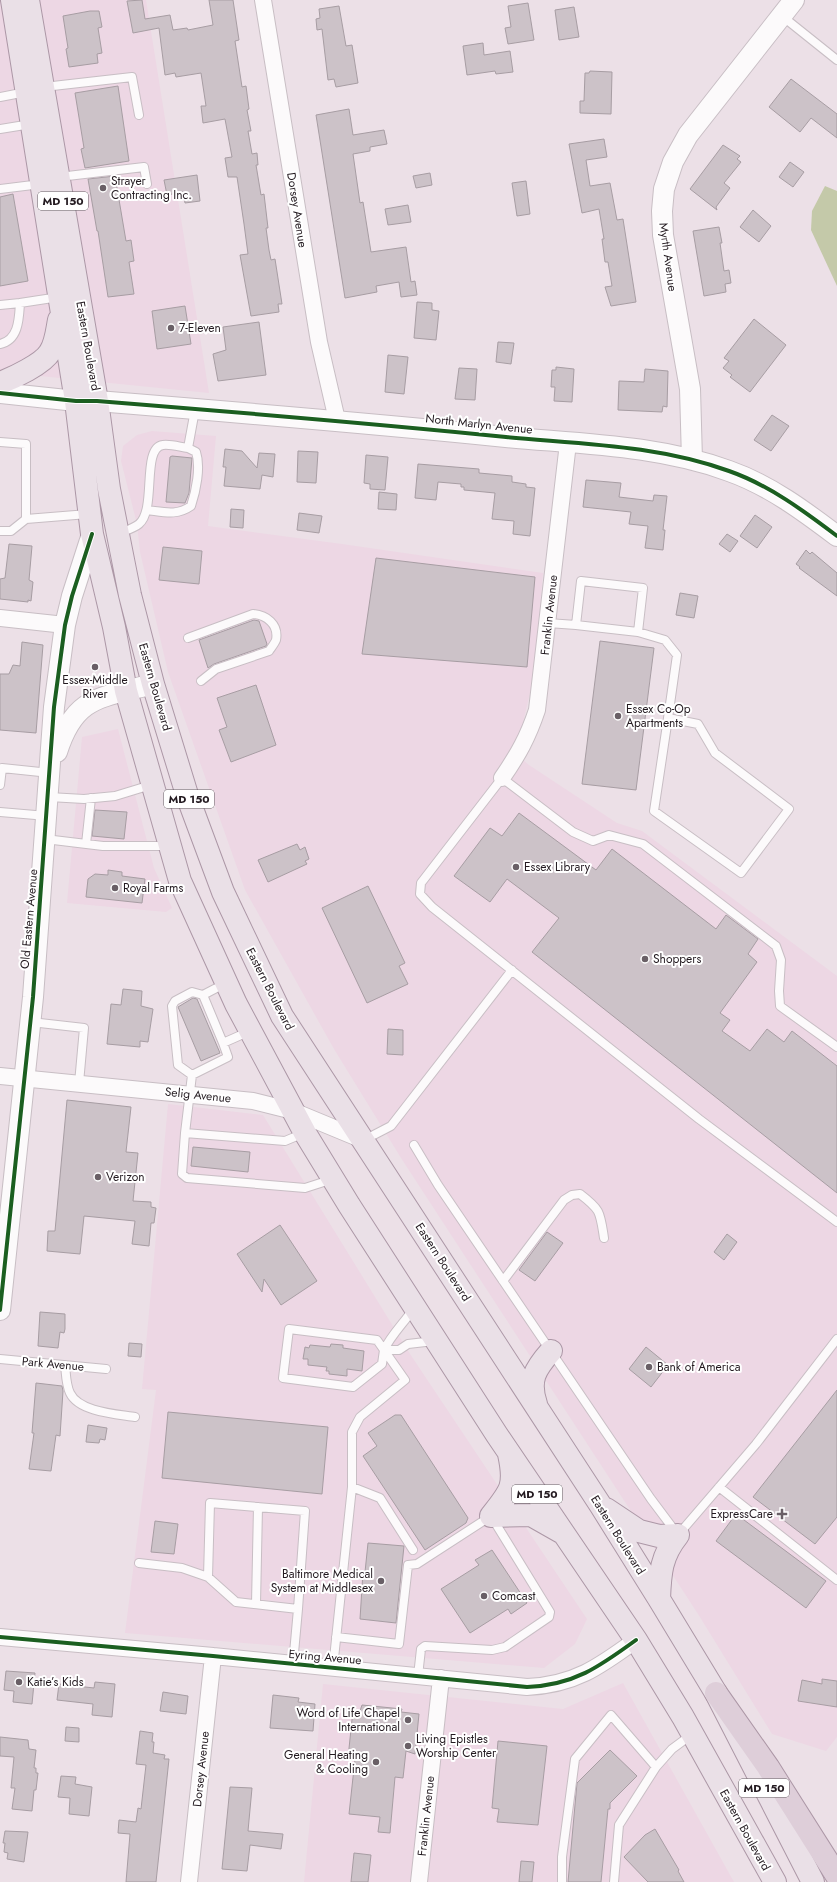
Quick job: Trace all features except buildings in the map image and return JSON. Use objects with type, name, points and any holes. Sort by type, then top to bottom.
[{"type":"highway","points":[[716,1693],[768,1767],[837,1876]]},
{"type":"main road","name":"Eastern Boulevard","points":[[15,6],[35,89],[87,401],[91,524],[114,627],[126,691],[180,881],[250,1031],[305,1133],[415,1308],[509,1452],[636,1640],[692,1735],[774,1882]]},
{"type":"main road","name":"Eastern Boulevard","points":[[35,89],[32,124],[50,181],[61,302],[109,488],[130,596],[153,684],[188,798],[223,892],[282,1016],[538,1409],[659,1599],[716,1693],[813,1882]]},
{"type":"main road","points":[[0,383],[30,368],[50,353],[56,338],[61,302]]},
{"type":"main road","points":[[538,1409],[531,1390],[533,1375],[551,1351]]},
{"type":"main road","points":[[490,1516],[512,1487],[513,1475],[509,1452]]},
{"type":"main road","points":[[600,1506],[639,1531],[659,1536],[678,1534]]},
{"type":"main road","points":[[490,1516],[531,1515],[564,1534]]},
{"type":"main road","points":[[659,1599],[661,1566],[668,1547],[678,1534]]},
{"type":"street","name":"Dorsey Avenue","points":[[263,0],[319,342],[337,420]]},
{"type":"street","name":"Myrth Avenue","points":[[692,460],[690,389],[663,235],[662,211],[664,189],[673,162],[688,135],[794,0]]},
{"type":"street","name":"North Marlyn Avenue","points":[[0,393],[337,420],[664,452],[730,471],[759,484],[806,512],[837,536]]},
{"type":"street","name":"Franklin Avenue","points":[[502,778],[527,739],[540,694],[568,443]]},
{"type":"street","name":"Old Eastern Avenue","points":[[0,1310],[25,1078],[51,773],[54,707],[65,626],[91,524]]},
{"type":"street","points":[[0,618],[65,626]]},
{"type":"street","name":"Old Eastern Avenue","points":[[51,773],[61,738],[72,717],[82,708],[94,700],[153,684]]},
{"type":"street","name":"Selig Avenue","points":[[0,1076],[253,1101],[293,1111],[363,1140]]},
{"type":"street","name":"Eyring Avenue","points":[[0,1637],[213,1656],[527,1687],[559,1684],[601,1664],[636,1640]]},
{"type":"street","name":"Dorsey Avenue","points":[[189,1882],[213,1656]]},
{"type":"street","name":"Franklin Avenue","points":[[419,1882],[441,1678]]},
{"type":"lane","points":[[782,16],[837,60]]},
{"type":"lane","points":[[0,97],[35,89],[132,76],[139,115]]},
{"type":"lane","points":[[0,129],[32,124]]},
{"type":"lane","points":[[0,189],[144,167],[147,184]]},
{"type":"lane","points":[[0,305],[61,302]]},
{"type":"lane","points":[[0,344],[4,343],[16,332],[20,303]]},
{"type":"lane","points":[[188,448],[195,409]]},
{"type":"lane","points":[[0,442],[26,444],[26,519]]},
{"type":"lane","points":[[118,534],[140,524],[147,510],[153,453],[156,448],[163,445],[188,448],[196,452],[198,459],[195,493],[191,506],[185,510],[175,513],[147,510]]},
{"type":"lane","points":[[0,530],[11,531],[26,519],[91,524]]},
{"type":"lane","points":[[576,625],[582,581],[643,588],[638,632]]},
{"type":"lane","points":[[188,638],[253,614],[261,614],[269,618],[273,623],[276,632],[276,640],[269,651],[216,669],[201,681]]},
{"type":"lane","points":[[548,623],[638,632],[665,640],[677,655],[654,811],[742,873],[789,809],[715,753],[698,724],[668,718]]},
{"type":"lane","points":[[0,785],[2,768],[51,773]]},
{"type":"lane","points":[[837,1047],[780,1006],[779,990],[782,960],[776,946],[643,844],[609,835],[593,841],[573,832],[502,778],[421,883],[420,894],[432,907],[717,1133],[837,1222]]},
{"type":"lane","points":[[49,796],[91,798],[115,796],[152,784]]},
{"type":"lane","points":[[86,844],[91,798]]},
{"type":"lane","points":[[0,812],[47,816]]},
{"type":"lane","points":[[45,839],[103,846],[170,846]]},
{"type":"lane","points":[[363,1140],[391,1126],[512,970]]},
{"type":"lane","points":[[192,1075],[178,1065],[172,1006],[175,1001],[192,992],[203,995],[227,983]]},
{"type":"lane","points":[[192,1075],[228,1057],[203,995]]},
{"type":"lane","points":[[30,1022],[84,1028],[79,1083]]},
{"type":"lane","points":[[223,1043],[250,1031]]},
{"type":"lane","points":[[192,1075],[182,1174],[187,1178],[305,1188],[333,1179]]},
{"type":"lane","points":[[185,1133],[285,1141],[305,1133]]},
{"type":"lane","points":[[414,1145],[438,1185],[503,1281],[651,1499],[678,1534],[756,1444],[837,1339]]},
{"type":"lane","points":[[503,1281],[564,1200],[572,1195],[580,1194],[595,1206],[600,1216],[604,1238]]},
{"type":"lane","points":[[333,1668],[352,1487],[352,1432],[360,1417],[405,1380],[384,1350],[377,1340],[289,1329],[283,1378],[353,1387],[382,1364],[384,1350],[390,1337],[400,1328],[415,1308]]},
{"type":"lane","points":[[384,1350],[399,1350],[408,1344],[437,1341]]},
{"type":"lane","name":"Park Avenue","points":[[0,1359],[106,1369]]},
{"type":"lane","points":[[65,1365],[69,1392],[74,1401],[98,1411],[135,1417]]},
{"type":"lane","points":[[352,1487],[380,1498],[413,1550]]},
{"type":"lane","points":[[719,1487],[837,1580]]},
{"type":"lane","points":[[208,1577],[210,1504],[305,1511],[294,1664]]},
{"type":"lane","points":[[256,1604],[258,1507]]},
{"type":"lane","points":[[336,1637],[399,1644],[408,1565],[417,1564],[490,1516],[550,1612],[549,1617],[505,1647],[492,1650],[425,1646],[421,1649],[418,1676]]},
{"type":"lane","points":[[139,1563],[182,1568],[208,1577],[236,1602],[298,1609]]},
{"type":"lane","points":[[562,1882],[562,1857],[575,1759],[611,1715],[656,1767]]},
{"type":"lane","points":[[614,1882],[619,1825],[656,1767],[672,1749],[692,1735]]},
{"type":"shaded area","points":[[0,0],[146,0],[209,393],[0,372]]},
{"type":"shaded area","points":[[152,431],[216,436],[208,526],[543,573],[533,680],[522,727],[512,751],[529,765],[617,823],[642,831],[837,976],[837,1737],[826,1751],[772,1734],[698,1614],[401,1158],[334,1049],[245,890],[168,672],[140,552],[137,524],[121,461],[123,446],[137,435]]},
{"type":"shaded area","points":[[118,729],[154,868],[172,908],[166,912],[67,903],[82,737]]},
{"type":"shaded area","points":[[168,1104],[263,1115],[412,1357],[587,1619],[575,1644],[544,1668],[125,1633],[156,1390],[142,1389]]},
{"type":"shaded area","points":[[623,1683],[734,1882],[304,1882],[323,1684],[563,1709]]},
{"type":"green space","points":[[825,186],[837,191],[837,286],[811,230],[812,211]]},
{"type":"cycle path","points":[[0,393],[76,401],[97,401],[353,422],[591,444],[647,451],[702,462],[744,477],[786,499],[837,536]]},
{"type":"cycle path","points":[[0,1310],[33,997],[54,707],[65,625],[72,596],[92,534]]},
{"type":"cycle path","points":[[0,1637],[213,1656],[527,1687],[559,1683],[585,1673],[636,1640]]},
{"type":"place","name":"Strayer Contracting Inc.","points":[[103,188]]},
{"type":"place","name":"7-Eleven","points":[[171,328]]},
{"type":"place","name":"Essex-Middle River","points":[[95,667]]},
{"type":"place","name":"Essex Co-Op Apartments","points":[[618,716]]},
{"type":"place","name":"Essex Library","points":[[516,867]]},
{"type":"place","name":"Royal Farms","points":[[115,888]]},
{"type":"place","name":"Shoppers","points":[[645,959]]},
{"type":"place","name":"Verizon","points":[[98,1177]]},
{"type":"place","name":"Bank of America","points":[[649,1367]]},
{"type":"place","name":"ExpressCare","points":[[782,1514]]},
{"type":"place","name":"Baltimore Medical System at Middlesex","points":[[381,1581]]},
{"type":"place","name":"Comcast","points":[[484,1596]]},
{"type":"place","name":"Katie’s Kids","points":[[19,1682]]},
{"type":"place","name":"Word of Life Chapel International","points":[[408,1720]]},
{"type":"place","name":"Living Epistles Worship Center","points":[[408,1746]]},
{"type":"place","name":"General Heating & Cooling","points":[[376,1762]]}]
